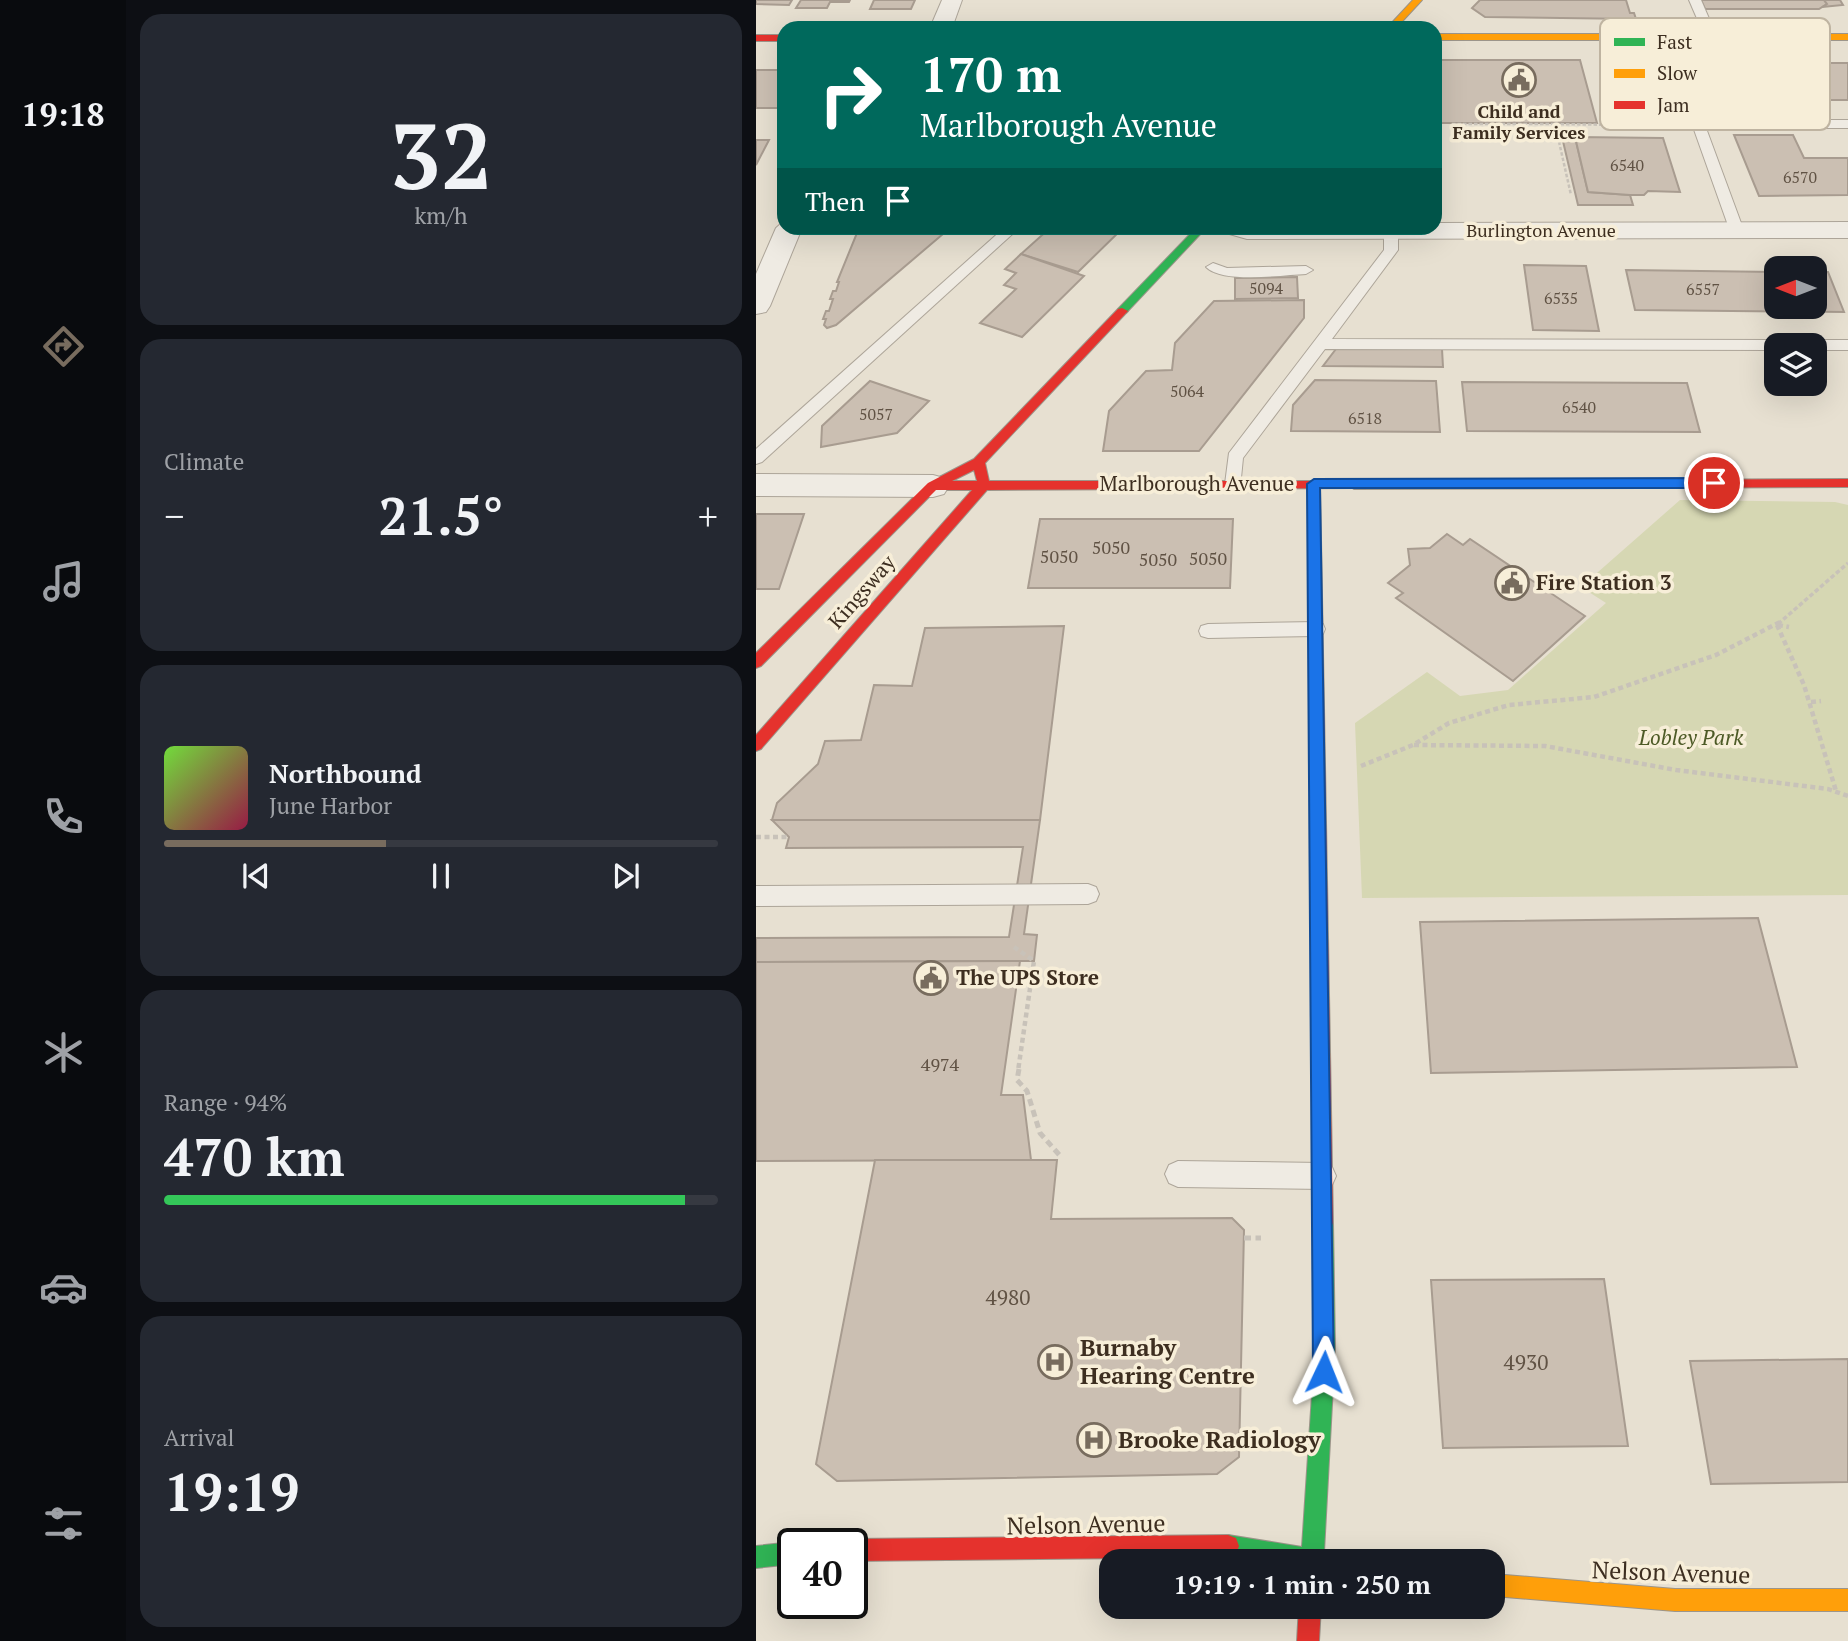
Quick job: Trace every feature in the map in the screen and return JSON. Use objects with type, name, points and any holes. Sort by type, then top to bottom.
[{"type":"street","points":[[944,21],[952,0]]},
{"type":"street","points":[[1398,21],[1418,0]]},
{"type":"street","points":[[1442,37],[1600,37]]},
{"type":"street","points":[[1830,37],[1848,37]]},
{"type":"street","points":[[756,38],[777,38]]},
{"type":"street","name":"Burlington Avenue","points":[[1442,232],[1848,230]]},
{"type":"street","points":[[756,306],[786,235]]},
{"type":"street","name":"Kingsway","points":[[756,662],[933,486],[978,462],[1194,235]]},
{"type":"street","points":[[978,462],[984,485]]},
{"type":"street","name":"Marlborough Avenue","points":[[756,485],[1848,483]]},
{"type":"street","points":[[1314,484],[1325,1349],[1315,1549]]},
{"type":"street","name":"Kingsway","points":[[756,745],[984,485]]},
{"type":"street","name":"Nelson Avenue","points":[[868,1550],[1240,1546],[1255,1549]]},
{"type":"street","points":[[756,1557],[777,1555]]},
{"type":"street","name":"Nelson Avenue","points":[[1505,1586],[1675,1600],[1848,1600]]},
{"type":"street","points":[[1308,1641],[1309,1619]]},
{"type":"lane","points":[[1695,0],[1703,18]]},
{"type":"lane","points":[[1830,124],[1848,124]]},
{"type":"lane","points":[[1700,130],[1737,230]]},
{"type":"lane","points":[[756,458],[1004,235]]},
{"type":"lane","points":[[1234,484],[1235,457],[1391,250],[1391,235]]},
{"type":"lane","points":[[1213,267],[1225,272],[1306,270]]},
{"type":"lane","points":[[1321,344],[1764,345]]},
{"type":"lane","points":[[1827,345],[1848,345]]},
{"type":"lane","points":[[1208,631],[1316,629]]},
{"type":"lane","points":[[756,896],[1088,894]]},
{"type":"lane","points":[[1178,1174],[1323,1176]]},
{"type":"path","points":[[1452,124],[1600,125]]},
{"type":"path","points":[[1555,124],[1571,195]]},
{"type":"path","points":[[1361,766],[1413,745],[1449,723],[1509,705],[1594,697],[1716,655],[1777,625],[1848,563]]},
{"type":"path","points":[[1841,569],[1843,577]]},
{"type":"path","points":[[1777,625],[1789,627]]},
{"type":"path","points":[[1777,625],[1793,655],[1811,702],[1836,791]]},
{"type":"path","points":[[1811,702],[1821,701]]},
{"type":"path","points":[[1413,745],[1545,746],[1676,770],[1836,791],[1848,796]]},
{"type":"path","points":[[756,837],[789,837]]},
{"type":"path","points":[[1014,947],[1034,961],[1017,1080],[1027,1091],[1040,1133],[1062,1158]]},
{"type":"path","points":[[1244,1238],[1261,1238]]},
{"type":"green space","name":"Lobley Park","points":[[1680,500],[1835,502],[1848,505],[1848,895],[1362,898],[1355,723],[1427,672],[1460,696],[1508,690],[1606,603],[1581,587]]},
{"type":"building","points":[[756,0],[792,0],[789,5],[756,4]]},
{"type":"building","points":[[801,0],[850,0],[830,2],[827,8],[796,8]]},
{"type":"building","points":[[874,0],[915,0],[911,9],[870,9]]},
{"type":"building","points":[[1480,0],[1626,0],[1630,13],[1634,13],[1636,18],[1485,17],[1472,8]]},
{"type":"building","points":[[1701,0],[1824,0],[1827,4],[1819,9],[1705,9]]},
{"type":"building","points":[[1824,0],[1840,0],[1843,5],[1822,7],[1827,4]]},
{"type":"building","points":[[1442,60],[1580,60],[1597,123],[1442,123]]},
{"type":"building","points":[[1830,63],[1848,63],[1848,100],[1830,100]]},
{"type":"building","points":[[756,70],[777,70],[777,108],[756,108]]},
{"type":"building","points":[[1734,135],[1793,135],[1804,158],[1848,158],[1848,195],[1759,196]]},
{"type":"building","points":[[1562,137],[1575,137],[1588,192],[1630,195],[1633,205],[1578,205]]},
{"type":"building","points":[[1575,137],[1663,138],[1680,192],[1648,191],[1644,195],[1630,195],[1588,192]]},
{"type":"building","points":[[756,140],[769,140],[756,165]]},
{"type":"building","points":[[856,235],[942,235],[836,325],[827,328],[824,325],[826,319],[823,319],[826,311],[829,311],[833,299],[830,299],[833,291],[836,291],[837,282]]},
{"type":"building","points":[[1042,235],[1116,235],[1078,272],[1021,254]]},
{"type":"building","points":[[1021,254],[1084,276],[1022,337],[980,323],[1016,289],[1004,285],[1016,273],[1005,269]]},
{"type":"building","points":[[1524,265],[1586,266],[1599,331],[1533,330]]},
{"type":"building","points":[[1626,270],[1764,272],[1764,311],[1635,310]]},
{"type":"building","points":[[1827,272],[1828,272],[1844,312],[1827,312]]},
{"type":"building","points":[[1297,277],[1298,298],[1235,299],[1235,278]]},
{"type":"building","points":[[1304,300],[1304,318],[1199,451],[1103,451],[1109,411],[1146,371],[1172,370],[1175,343],[1214,301]]},
{"type":"building","points":[[1336,349],[1442,349],[1443,367],[1323,366]]},
{"type":"building","points":[[1315,380],[1436,381],[1440,432],[1291,431],[1293,405]]},
{"type":"building","points":[[870,381],[929,401],[897,433],[821,447],[822,426]]},
{"type":"building","points":[[1462,382],[1687,383],[1700,432],[1467,431]]},
{"type":"building","points":[[756,514],[804,514],[779,589],[756,589]]},
{"type":"building","points":[[1040,519],[1233,519],[1230,588],[1028,588]]},
{"type":"building","points":[[1447,534],[1463,545],[1470,539],[1585,616],[1513,681],[1396,598],[1403,593],[1388,583],[1410,565],[1408,549],[1430,548]]},
{"type":"building","points":[[1064,626],[1040,820],[772,820],[777,803],[818,764],[825,741],[861,740],[874,685],[912,686],[925,628]]},
{"type":"building","points":[[772,820],[1040,820],[1024,934],[1037,935],[1034,961],[756,962],[756,938],[1009,937],[1023,847],[786,848],[789,837]]},
{"type":"building","points":[[1758,918],[1797,1067],[1431,1073],[1420,922]]},
{"type":"building","points":[[1020,961],[1001,1095],[1023,1095],[1031,1160],[756,1161],[756,962]]},
{"type":"building","points":[[875,1160],[1057,1160],[1051,1219],[1232,1218],[1244,1230],[1239,1457],[1217,1474],[837,1481],[816,1464]]},
{"type":"building","points":[[1604,1279],[1628,1446],[1443,1448],[1431,1280]]},
{"type":"building","points":[[1848,1359],[1848,1482],[1711,1484],[1690,1361]]},
{"type":"traffic: fast","points":[[1122,311],[1194,235]]},
{"type":"traffic: fast","points":[[1313,1549],[1325,1349],[1323,1223]]},
{"type":"traffic: fast","points":[[1228,1546],[1256,1549]]},
{"type":"traffic: fast","points":[[756,1557],[777,1555]]},
{"type":"traffic: slow","points":[[1398,21],[1418,0]]},
{"type":"traffic: slow","points":[[1442,37],[1600,37]]},
{"type":"traffic: slow","points":[[1830,37],[1848,37]]},
{"type":"traffic: slow","points":[[1314,484],[1317,708]]},
{"type":"traffic: slow","points":[[1354,485],[1640,484]]},
{"type":"traffic: slow","points":[[1505,1586],[1675,1600],[1848,1600]]},
{"type":"traffic: jam","points":[[756,38],[777,38]]},
{"type":"traffic: jam","points":[[756,662],[933,486],[978,462],[1122,311]]},
{"type":"traffic: jam","points":[[756,745],[984,485],[978,462]]},
{"type":"traffic: jam","points":[[1640,484],[1848,483]]},
{"type":"traffic: jam","points":[[933,486],[1354,485]]},
{"type":"traffic: jam","points":[[1317,708],[1323,1223]]},
{"type":"traffic: jam","points":[[868,1550],[1228,1546]]},
{"type":"traffic: jam","points":[[1308,1641],[1309,1619]]},
{"type":"place","name":"Child and Family Services","points":[[1519,80]]},
{"type":"place","name":"Fire Station 3","points":[[1512,583]]},
{"type":"place","name":"The UPS Store","points":[[931,978]]},
{"type":"place","name":"Burnaby Hearing Centre","points":[[1055,1362]]},
{"type":"place","name":"Brooke Radiology","points":[[1094,1440]]},
{"type":"route","points":[[1324,1372],[1314,484],[1714,483]]}]
